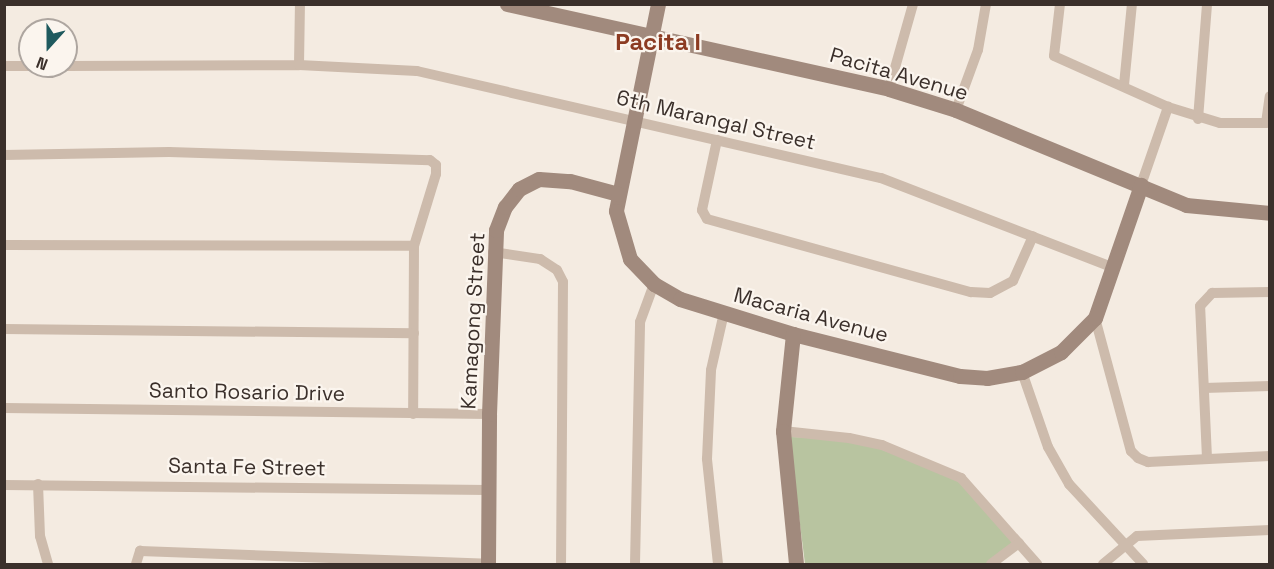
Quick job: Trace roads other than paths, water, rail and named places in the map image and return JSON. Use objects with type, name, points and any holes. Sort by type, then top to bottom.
[{"type":"street","points":[[299,65],[300,4]]},
{"type":"street","name":"Pacita Avenue","points":[[507,4],[889,89],[956,110],[1186,205],[1269,213]]},
{"type":"street","name":"Macaria Avenue","points":[[658,4],[618,194],[620,230],[630,259],[654,284],[680,299],[794,334],[960,376],[987,378],[1022,372],[1061,352],[1095,318],[1142,185]]},
{"type":"street","points":[[889,89],[913,4]]},
{"type":"street","points":[[956,110],[978,50],[986,4]]},
{"type":"street","points":[[1059,4],[1054,56],[1124,85],[1168,107],[1198,119],[1220,123],[1266,123],[1269,96]]},
{"type":"street","points":[[1124,85],[1132,4]]},
{"type":"street","points":[[1198,119],[1207,4]]},
{"type":"street","name":"6th Marangal Street","points":[[78,66],[299,65],[417,71],[881,178],[1112,267]]},
{"type":"street","points":[[1142,185],[1168,107]]},
{"type":"street","points":[[717,140],[702,210],[707,219],[971,292],[990,293],[1014,281],[1033,236]]},
{"type":"street","points":[[4,155],[169,152],[396,156],[420,157],[436,165],[414,246],[413,414]]},
{"type":"street","name":"Kamagong Street","points":[[488,564],[493,252],[505,207],[519,189],[538,179],[570,182],[618,194]]},
{"type":"street","points":[[4,246],[414,246]]},
{"type":"street","points":[[493,252],[540,259],[557,270],[563,282],[561,564]]},
{"type":"street","points":[[635,564],[640,322],[654,284]]},
{"type":"street","points":[[1208,458],[1200,306],[1212,293],[1269,292]]},
{"type":"street","points":[[718,564],[707,459],[711,370],[724,314]]},
{"type":"street","points":[[1095,318],[1131,451],[1148,462],[1269,456]]},
{"type":"street","points":[[4,328],[414,333]]},
{"type":"street","points":[[794,334],[783,431],[796,564]]},
{"type":"street","points":[[1022,372],[1048,447],[1069,484],[1143,564]]},
{"type":"street","points":[[1204,388],[1269,386]]},
{"type":"street","name":"Santo Rosario Drive","points":[[4,408],[489,414]]},
{"type":"street","points":[[783,431],[849,438],[882,445],[961,478],[1037,564]]},
{"type":"street","points":[[38,484],[40,536],[48,564]]},
{"type":"street","name":"Santa Fe Street","points":[[4,485],[488,490]]},
{"type":"street","points":[[1103,564],[1125,543],[1137,536],[1269,530]]},
{"type":"street","points":[[992,564],[1019,543]]},
{"type":"street","points":[[136,564],[140,551],[488,564]]},
{"type":"district","name":"Pacita I","points":[[658,42]]}]
